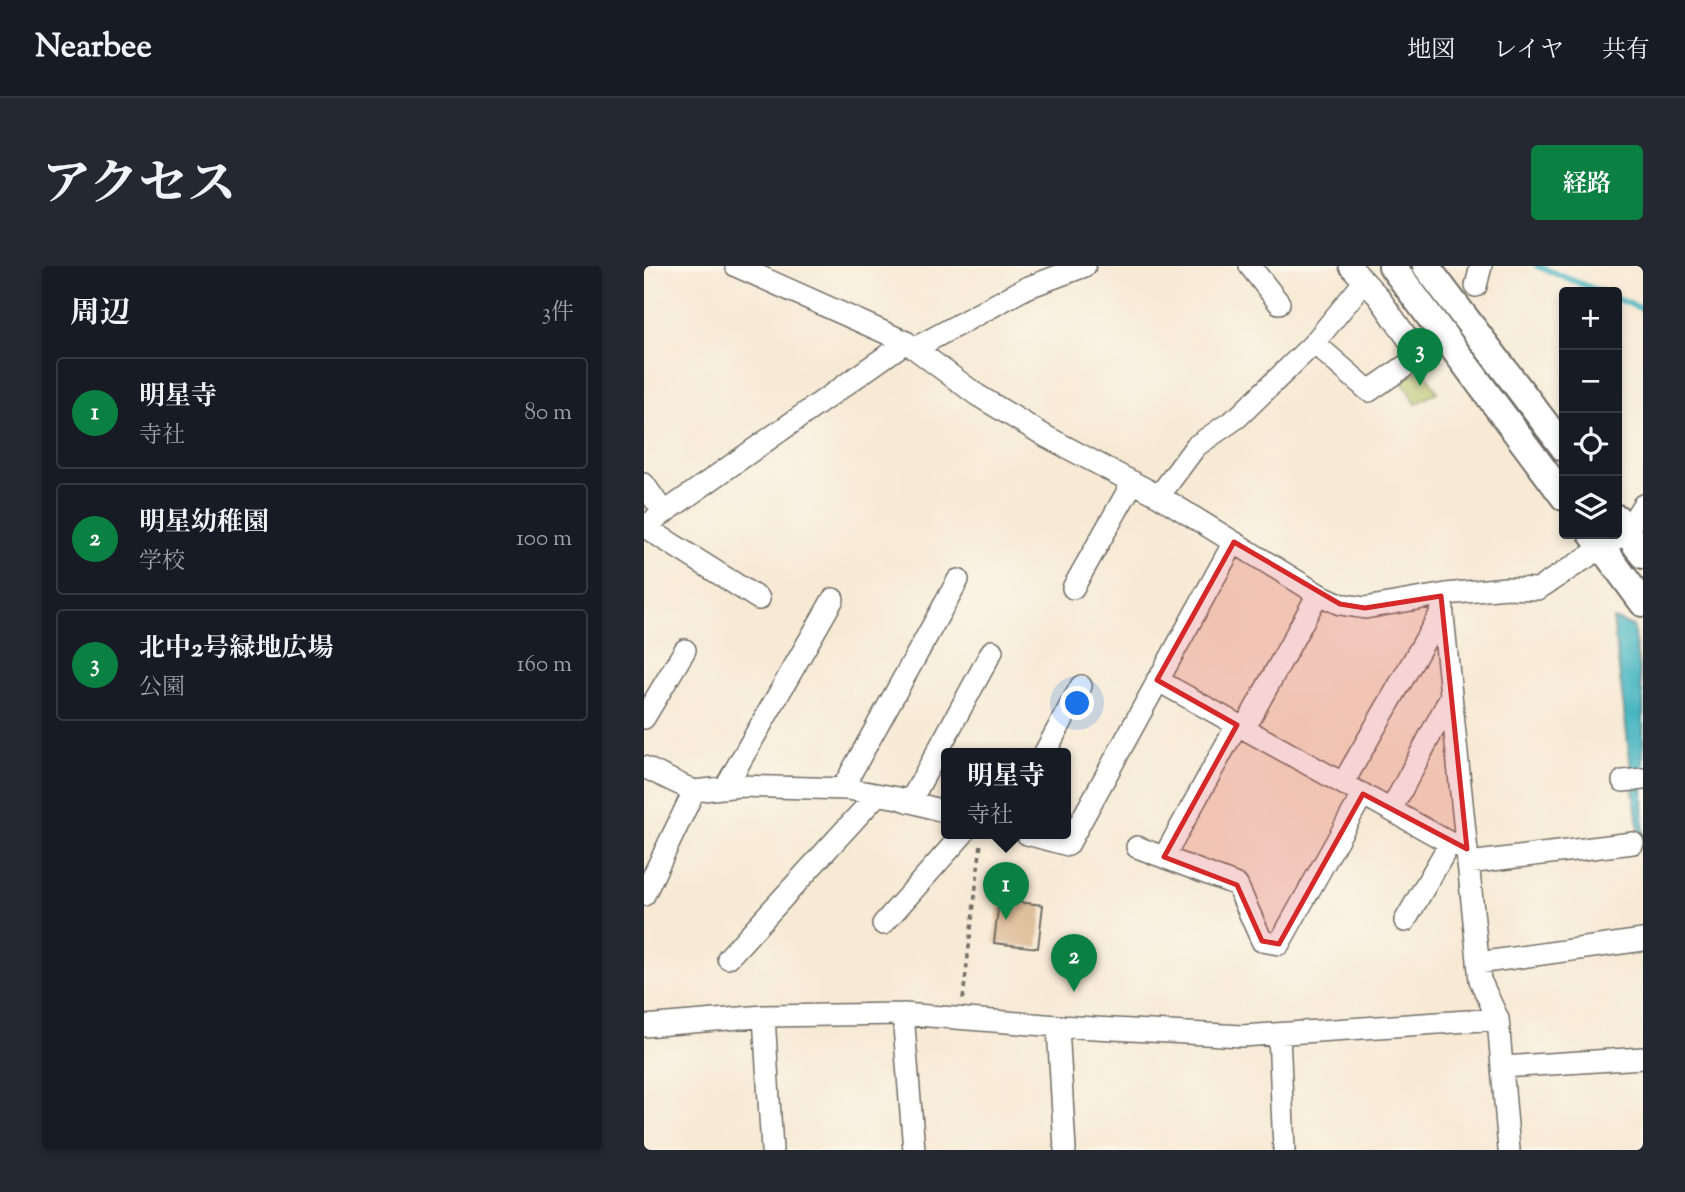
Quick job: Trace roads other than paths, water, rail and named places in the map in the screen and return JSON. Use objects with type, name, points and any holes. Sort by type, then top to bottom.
[{"type":"street","points":[[736,266],[911,345],[976,395],[1047,437],[1159,496],[1318,594],[1340,604],[1365,608],[1442,603]]},
{"type":"street","points":[[760,599],[644,527],[911,345],[1026,288],[1084,266]]},
{"type":"street","points":[[1250,266],[1279,303]]},
{"type":"street","points":[[1392,266],[1559,490]]},
{"type":"street","points":[[1426,266],[1559,441]]},
{"type":"street","points":[[1159,496],[1196,446],[1238,416],[1314,343],[1357,274],[1377,296],[1420,356],[1369,391],[1314,343]]},
{"type":"street","points":[[1073,588],[1133,482]]},
{"type":"street","points":[[644,484],[664,513]]},
{"type":"street","points":[[1643,505],[1622,525],[1643,555]]},
{"type":"street","points":[[1343,783],[1446,594],[1506,588],[1538,589],[1597,541],[1643,603]]},
{"type":"street","points":[[1046,839],[1068,845],[1234,542]]},
{"type":"street","points":[[842,789],[958,580]]},
{"type":"street","points":[[1164,857],[1318,594]]},
{"type":"street","points":[[726,786],[833,599]]},
{"type":"street","points":[[1442,603],[1462,851],[1480,979],[1499,1019],[1509,1150]]},
{"type":"street","points":[[644,718],[685,650]]},
{"type":"street","points":[[910,802],[992,651]]},
{"type":"street","points":[[1157,680],[1462,851],[1633,843]]},
{"type":"street","points":[[1047,748],[1080,686]]},
{"type":"street","points":[[1391,810],[1451,696]]},
{"type":"street","points":[[644,767],[694,791],[726,786],[842,789],[877,794],[941,810]]},
{"type":"street","points":[[644,895],[694,791]]},
{"type":"street","points":[[728,958],[877,794]]},
{"type":"street","points":[[1137,847],[1237,885],[1262,941],[1279,944],[1363,794]]},
{"type":"street","points":[[883,925],[959,839]]},
{"type":"street","points":[[1405,921],[1462,851]]},
{"type":"street","points":[[1478,962],[1643,940]]},
{"type":"street","points":[[644,1026],[764,1016],[903,1014],[1242,1036],[1499,1019]]},
{"type":"street","points":[[903,1014],[914,1150]]},
{"type":"street","points":[[764,1016],[772,1150]]},
{"type":"street","points":[[1058,1026],[1065,1150]]},
{"type":"street","points":[[1279,1034],[1284,1150]]},
{"type":"street","points":[[1502,1067],[1643,1058]]},
{"type":"water","points":[[1613,619],[1633,626],[1643,700],[1643,775],[1632,776]]},
{"type":"water","points":[[1643,780],[1643,862],[1632,781]]},
{"type":"waterway","points":[[1537,266],[1589,287]]},
{"type":"waterway","points":[[1622,301],[1643,309]]},
{"type":"place","name":"北中2号緑地広場","points":[[1420,386]]},
{"type":"place","name":"明星寺","points":[[1006,920]]},
{"type":"place","name":"明星幼稚園","points":[[1074,992]]}]
